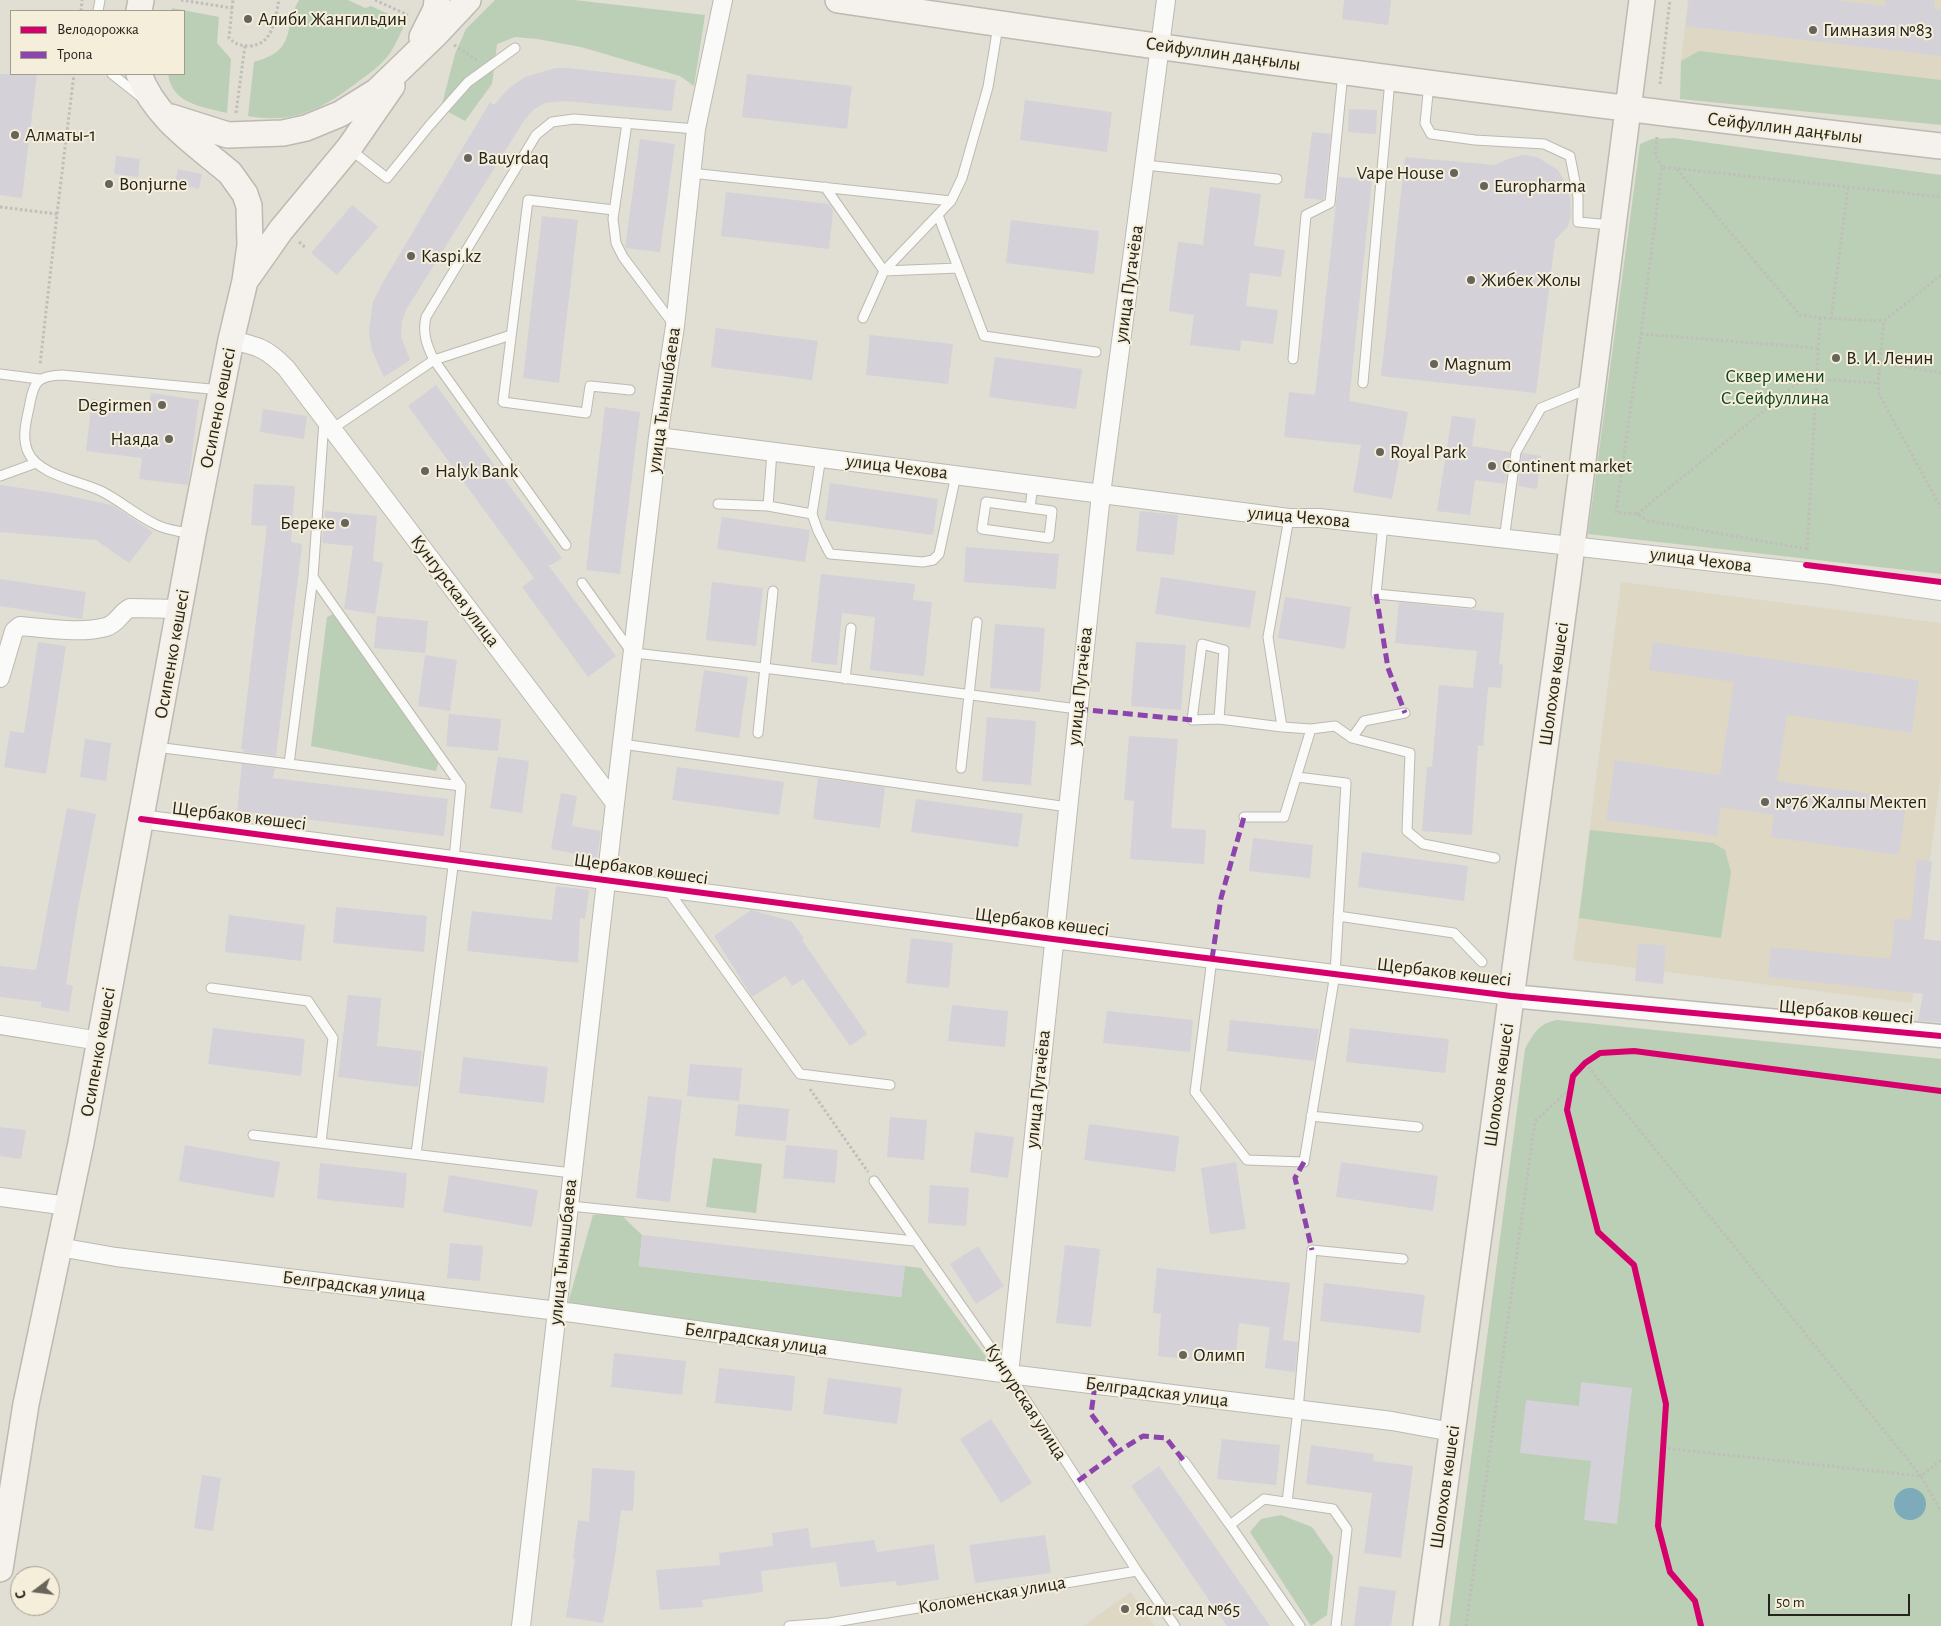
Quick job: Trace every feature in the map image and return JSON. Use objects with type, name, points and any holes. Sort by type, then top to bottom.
[{"type":"main road","points":[[245,282],[281,230],[349,148],[410,58],[436,9],[438,0]]},
{"type":"main road","points":[[162,114],[228,135],[260,135],[306,128],[340,114],[377,91],[468,0]]},
{"type":"main road","name":"Сейфуллин даңғылы","points":[[838,0],[999,24],[1343,70],[1429,84],[1941,146]]},
{"type":"main road","name":"Шолохов көшесі","points":[[1426,1626],[1614,225],[1618,108],[1642,0]]},
{"type":"main road","name":"Осипено көшесі","points":[[139,75],[144,87],[162,114],[230,173],[245,194],[249,206],[250,238],[245,282],[193,534]]},
{"type":"main road","name":"Осипенко көшесі","points":[[0,1569],[26,1404],[68,1206],[100,1041],[193,534]]},
{"type":"street","name":"улица Тынышбаева","points":[[615,803],[658,437],[675,326],[696,130],[722,0]]},
{"type":"street","name":"улица Пугачёва","points":[[1009,1374],[1101,494],[1166,0]]},
{"type":"street","name":"Кунгурская улица","points":[[232,340],[256,346],[273,355],[286,368],[615,803]]},
{"type":"street","name":"улица Чехова","points":[[658,437],[1289,518],[1319,518],[1504,540],[1572,545],[1806,572],[1941,591]]},
{"type":"street","points":[[0,678],[14,631],[20,626],[80,630],[106,627],[113,624],[130,608],[180,609]]},
{"type":"street","points":[[605,879],[615,803]]},
{"type":"street","name":"Щербаков көшесі","points":[[141,819],[1053,939],[1511,996],[1941,1036]]},
{"type":"street","name":"улица Тынышбаева","points":[[521,1626],[570,1206],[572,1173],[605,879]]},
{"type":"street","points":[[0,1025],[100,1041]]},
{"type":"street","points":[[0,1197],[68,1206]]},
{"type":"street","name":"Белградская улица","points":[[59,1247],[116,1257],[557,1311],[1009,1374],[1392,1421],[1452,1432]]},
{"type":"lane","points":[[863,318],[884,271],[951,201],[962,178],[988,87],[999,24]]},
{"type":"lane","points":[[349,148],[387,178],[468,82],[514,48]]},
{"type":"lane","points":[[1293,359],[1306,215],[1330,203],[1343,70]]},
{"type":"lane","points":[[113,75],[162,114]]},
{"type":"lane","points":[[1363,383],[1391,78]]},
{"type":"lane","points":[[1429,84],[1425,123],[1431,134],[1475,140],[1544,144],[1570,156],[1578,197],[1578,222],[1614,225]]},
{"type":"lane","points":[[566,545],[434,360],[425,338],[424,326],[426,317],[536,135],[552,122],[563,119],[696,130]]},
{"type":"lane","points":[[627,123],[614,210],[616,243],[623,256],[675,326]]},
{"type":"lane","points":[[1145,165],[1276,179]]},
{"type":"lane","points":[[691,173],[951,201]]},
{"type":"lane","points":[[825,187],[884,271]]},
{"type":"lane","points":[[614,210],[528,200],[503,402],[586,413],[590,386],[630,390]]},
{"type":"lane","points":[[938,215],[984,336],[1096,352]]},
{"type":"lane","points":[[884,271],[958,268]]},
{"type":"lane","points":[[289,764],[313,577],[328,424],[434,360],[511,335]]},
{"type":"lane","points":[[0,374],[39,379]]},
{"type":"lane","points":[[193,534],[158,526],[101,491],[49,471],[36,463],[28,453],[24,436],[33,387],[39,379],[48,375],[62,374],[222,390]]},
{"type":"lane","points":[[1504,540],[1516,452],[1541,408],[1593,387]]},
{"type":"lane","points":[[768,506],[772,452]]},
{"type":"lane","points":[[821,458],[812,514],[818,531],[830,554],[929,562],[937,557],[941,549],[956,475]]},
{"type":"lane","points":[[0,476],[36,463]]},
{"type":"lane","points":[[1030,508],[1033,485]]},
{"type":"lane","points":[[986,502],[1030,508],[1052,511],[1048,538],[982,529],[986,502]]},
{"type":"lane","points":[[718,504],[768,506],[812,514]]},
{"type":"lane","points":[[1282,727],[1268,638],[1289,518]]},
{"type":"lane","points":[[1383,525],[1376,594],[1471,603]]},
{"type":"lane","points":[[313,577],[461,786],[454,859],[416,1154]]},
{"type":"lane","points":[[582,583],[632,653],[765,667],[1078,709]]},
{"type":"lane","points":[[758,733],[774,591]]},
{"type":"lane","points":[[961,768],[977,622]]},
{"type":"lane","points":[[845,679],[851,628]]},
{"type":"lane","points":[[1218,719],[1224,650],[1202,644],[1192,720],[1218,719],[1311,729],[1335,726],[1352,738],[1410,753],[1407,831],[1423,844],[1494,858]]},
{"type":"lane","points":[[1352,738],[1364,721],[1405,713]]},
{"type":"lane","points":[[1244,816],[1284,817],[1298,777],[1311,729]]},
{"type":"lane","points":[[622,744],[1068,807]]},
{"type":"lane","points":[[154,747],[461,786]]},
{"type":"lane","points":[[1212,959],[1195,1092],[1247,1160],[1304,1162],[1335,974],[1346,783],[1298,777]]},
{"type":"lane","points":[[666,888],[800,1074],[890,1085]]},
{"type":"lane","points":[[1338,916],[1454,933],[1482,962]]},
{"type":"lane","points":[[211,988],[308,1001],[333,1038],[321,1143]]},
{"type":"lane","points":[[1311,1116],[1418,1127]]},
{"type":"lane","points":[[253,1135],[572,1173]]},
{"type":"lane","name":"Кунгурская улица","points":[[874,1181],[1009,1374],[1175,1626]]},
{"type":"lane","points":[[570,1206],[915,1241]]},
{"type":"lane","points":[[1287,1502],[1298,1410],[1312,1250],[1402,1259]]},
{"type":"lane","points":[[1184,1461],[1300,1626]]},
{"type":"lane","points":[[1230,1525],[1264,1499],[1333,1509],[1347,1530],[1336,1626]]},
{"type":"lane","name":"Коломенская улица","points":[[789,1626],[829,1623],[1137,1571]]},
{"type":"path","points":[[181,0],[232,8]]},
{"type":"path","points":[[233,0],[229,38],[235,44],[245,45],[258,44],[266,39],[272,31],[279,0]]},
{"type":"path","points":[[375,0],[408,15]]},
{"type":"path","points":[[1660,84],[1670,0]]},
{"type":"path","points":[[236,114],[245,45]]},
{"type":"path","points":[[454,45],[488,68]]},
{"type":"path","points":[[39,379],[74,75]]},
{"type":"path","points":[[1657,137],[1655,156],[1662,167],[1642,334],[1616,512],[1637,514],[1649,521],[1807,549]]},
{"type":"path","points":[[1662,167],[1941,197]]},
{"type":"path","points":[[1676,169],[1800,315],[1831,319],[1884,320],[1941,275]]},
{"type":"path","points":[[1831,319],[1848,187]]},
{"type":"path","points":[[0,207],[57,214]]},
{"type":"path","points":[[1806,572],[1820,318]]},
{"type":"path","points":[[1884,320],[1878,383],[1879,394],[1941,508]]},
{"type":"path","points":[[1642,334],[1817,348]]},
{"type":"path","points":[[1880,362],[1941,373]]},
{"type":"path","points":[[1637,514],[1804,378],[1878,383]]},
{"type":"path","points":[[1579,1070],[1592,1058]]},
{"type":"path","points":[[1585,1063],[1921,1476],[1941,1512]]},
{"type":"path","points":[[800,1074],[874,1181]]},
{"type":"path","points":[[1568,1103],[1571,1085]]},
{"type":"path","points":[[1466,1626],[1535,1121],[1571,1085]]},
{"type":"path","points":[[1663,1457],[1664,1439]]},
{"type":"path","points":[[1663,1448],[1921,1476],[1941,1460]]},
{"type":"shaded area","name":"Гимназия №83","points":[[1688,0],[1941,0],[1941,95],[1681,61]]},
{"type":"shaded area","name":"№76 Жалпы Мектеп","points":[[1621,582],[1941,623],[1941,773],[1912,1003],[1573,960]]},
{"type":"shaded area","name":"Ясли-сад №65","points":[[1131,1592],[1154,1626],[1083,1626]]},
{"type":"green space","points":[[299,0],[348,0],[365,8],[371,6],[406,22],[386,58],[374,70],[330,101],[318,108],[292,116],[264,118],[248,116],[254,62],[268,57],[283,45]]},
{"type":"green space","points":[[495,0],[574,0],[705,15],[694,86],[680,76],[581,47],[515,37],[497,44],[492,84],[465,121],[441,108],[455,54],[466,29]]},
{"type":"green space","points":[[185,10],[219,17],[217,43],[231,59],[227,113],[199,106],[182,98],[171,84],[168,75],[185,75]]},
{"type":"green space","points":[[1699,51],[1941,80],[1941,125],[1680,99],[1681,61]]},
{"type":"green space","name":"Сквер имени С.Сейфуллина","points":[[1674,138],[1941,175],[1941,574],[1588,534],[1640,144],[1652,139]]},
{"type":"green space","points":[[338,612],[440,757],[436,771],[311,746],[327,617]]},
{"type":"green space","points":[[1590,830],[1713,843],[1725,850],[1731,872],[1721,938],[1579,918]]},
{"type":"green space","points":[[1557,1020],[1941,1059],[1941,1626],[1449,1626],[1525,1049],[1537,1030],[1545,1024]]},
{"type":"green space","points":[[713,1158],[762,1164],[756,1213],[706,1207]]},
{"type":"green space","points":[[618,1212],[642,1235],[639,1266],[901,1297],[905,1266],[921,1268],[992,1365],[568,1303],[593,1215]]},
{"type":"green space","points":[[1281,1515],[1312,1527],[1333,1557],[1327,1615],[1311,1626],[1250,1532],[1261,1519]]},
{"type":"water","points":[[1910,1488],[1916,1489],[1921,1493],[1925,1498],[1925,1510],[1921,1515],[1916,1519],[1910,1520],[1904,1519],[1899,1515],[1895,1510],[1894,1504],[1895,1498],[1899,1493],[1904,1489]]},
{"type":"building","points":[[1344,0],[1391,0],[1388,25],[1342,19]]},
{"type":"building","points":[[1689,0],[1833,0],[1885,6],[1886,0],[1935,0],[1934,9],[1941,10],[1941,56],[1686,26]]},
{"type":"building","points":[[556,68],[676,80],[672,111],[566,101],[545,103],[534,109],[523,122],[406,310],[402,321],[401,337],[410,360],[384,377],[372,351],[369,331],[373,302],[382,284],[490,102],[494,105],[508,89],[525,77]]},
{"type":"building","name":"Алматы-1","points":[[0,74],[37,75],[22,198],[0,195]]},
{"type":"building","points":[[747,74],[852,86],[847,129],[742,117]]},
{"type":"building","points":[[1025,100],[1112,112],[1107,152],[1020,140]]},
{"type":"building","points":[[1349,109],[1377,110],[1376,134],[1348,132]]},
{"type":"building","points":[[1312,132],[1331,134],[1324,199],[1322,200],[1304,198]]},
{"type":"building","points":[[640,139],[675,144],[660,252],[625,248]]},
{"type":"building","name":"Жибек Жолы","points":[[1523,155],[1537,157],[1558,170],[1565,182],[1570,197],[1571,216],[1568,226],[1555,240],[1536,393],[1381,376],[1405,157],[1495,165]]},
{"type":"building","points":[[116,156],[140,159],[138,177],[114,174]]},
{"type":"building","points":[[178,169],[202,174],[199,189],[175,183]]},
{"type":"building","points":[[1339,177],[1372,180],[1349,401],[1408,412],[1392,499],[1353,492],[1361,445],[1284,437],[1289,392],[1315,395]]},
{"type":"building","points":[[1210,187],[1261,194],[1254,246],[1285,250],[1281,277],[1250,273],[1246,306],[1278,310],[1273,344],[1241,340],[1240,351],[1190,345],[1194,315],[1169,311],[1178,242],[1203,245]]},
{"type":"building","points":[[726,192],[829,204],[833,210],[829,249],[721,236]]},
{"type":"building","points":[[352,205],[378,227],[337,275],[311,253]]},
{"type":"building","points":[[542,216],[578,220],[559,383],[523,378]]},
{"type":"building","points":[[1011,220],[1099,231],[1094,274],[1006,263]]},
{"type":"building","points":[[716,328],[818,341],[812,380],[711,367]]},
{"type":"building","points":[[870,335],[953,344],[948,384],[866,375]]},
{"type":"building","points":[[995,357],[1082,369],[1076,409],[989,397]]},
{"type":"building","points":[[436,385],[562,558],[548,565],[616,656],[588,677],[522,587],[534,578],[408,406]]},
{"type":"building","points":[[151,393],[199,400],[188,485],[139,479],[142,458],[86,451],[92,399],[149,406]]},
{"type":"building","points":[[605,407],[640,412],[620,574],[586,570]]},
{"type":"building","points":[[263,409],[307,416],[304,439],[260,432]]},
{"type":"building","points":[[1452,416],[1476,419],[1472,446],[1510,452],[1505,484],[1475,480],[1470,515],[1437,511]]},
{"type":"building","points":[[1522,453],[1541,456],[1537,489],[1518,486]]},
{"type":"building","points":[[830,483],[938,499],[933,535],[825,520]]},
{"type":"building","points":[[254,484],[295,486],[291,542],[302,544],[276,756],[243,752],[244,749],[241,749],[267,526],[251,525]]},
{"type":"building","points":[[0,485],[54,493],[112,505],[153,532],[129,563],[96,540],[0,532]]},
{"type":"building","points":[[325,511],[377,516],[373,561],[383,563],[375,614],[344,609],[353,546],[322,543]]},
{"type":"building","points":[[1140,511],[1178,515],[1174,555],[1136,551]]},
{"type":"building","points":[[722,517],[810,530],[805,562],[717,549]]},
{"type":"building","points":[[966,547],[1059,554],[1056,589],[964,582]]},
{"type":"building","points":[[821,574],[915,584],[913,600],[932,602],[924,676],[870,670],[875,617],[842,613],[837,665],[811,662]]},
{"type":"building","points":[[1161,577],[1256,591],[1250,628],[1155,614]]},
{"type":"building","points":[[0,579],[86,592],[82,619],[0,606]]},
{"type":"building","points":[[712,582],[763,588],[756,646],[706,640]]},
{"type":"building","points":[[1285,597],[1351,607],[1345,649],[1278,638]]},
{"type":"building","points":[[1399,602],[1504,613],[1499,664],[1503,665],[1501,688],[1488,687],[1483,746],[1478,745],[1472,835],[1422,831],[1427,767],[1432,767],[1439,685],[1473,688],[1477,651],[1395,643]]},
{"type":"building","points":[[377,616],[428,621],[425,653],[374,648]]},
{"type":"building","points":[[995,624],[1045,628],[1040,692],[990,688]]},
{"type":"building","points":[[38,642],[66,646],[46,774],[4,767],[10,731],[24,733]]},
{"type":"building","points":[[1136,642],[1186,645],[1181,710],[1131,706]]},
{"type":"building","points":[[1653,642],[1919,680],[1912,733],[1787,715],[1777,781],[1907,799],[1899,855],[1771,837],[1774,815],[1721,807],[1717,836],[1606,820],[1615,760],[1720,775],[1734,682],[1649,670]]},
{"type":"building","points":[[425,655],[457,660],[450,711],[418,706]]},
{"type":"building","points":[[704,670],[748,677],[739,738],[695,731]]},
{"type":"building","points":[[449,714],[501,719],[498,751],[446,746]]},
{"type":"building","points":[[987,717],[1036,721],[1031,785],[982,781]]},
{"type":"building","points":[[1129,736],[1178,739],[1171,828],[1206,830],[1204,864],[1130,859],[1134,801],[1124,800]]},
{"type":"building","points":[[85,739],[111,743],[106,781],[80,777]]},
{"type":"building","points":[[498,757],[529,761],[522,813],[490,808]]},
{"type":"building","points":[[242,764],[275,768],[273,778],[448,799],[444,836],[237,811]]},
{"type":"building","points":[[677,767],[784,782],[779,815],[672,800]]},
{"type":"building","points":[[818,778],[885,787],[880,828],[813,819]]},
{"type":"building","points":[[561,793],[577,796],[572,826],[601,831],[597,858],[551,849]]},
{"type":"building","points":[[916,799],[1023,814],[1018,847],[911,832]]},
{"type":"building","points":[[67,808],[96,814],[77,913],[66,984],[73,986],[69,1012],[41,1007],[41,1002],[0,997],[0,966],[36,970]]},
{"type":"building","points":[[1253,838],[1313,845],[1310,878],[1249,871]]},
{"type":"building","points":[[1362,852],[1468,866],[1464,901],[1358,887]]},
{"type":"building","points":[[1917,860],[1932,861],[1924,939],[1941,941],[1941,1022],[1918,1021],[1923,994],[1768,977],[1771,947],[1891,959],[1895,918],[1911,920]]},
{"type":"building","points":[[556,886],[589,890],[585,919],[580,918],[578,963],[467,951],[472,911],[552,920]]},
{"type":"building","points":[[336,907],[427,916],[424,952],[333,943]]},
{"type":"building","points":[[751,910],[791,921],[867,1034],[850,1046],[803,979],[792,986],[785,976],[752,997],[714,936]]},
{"type":"building","points":[[229,915],[305,925],[301,961],[225,952]]},
{"type":"building","points":[[911,938],[953,943],[949,988],[906,983]]},
{"type":"building","points":[[1638,943],[1666,946],[1663,984],[1635,981]]},
{"type":"building","points":[[348,995],[381,998],[377,1046],[422,1051],[418,1087],[338,1077]]},
{"type":"building","points":[[952,1005],[1008,1011],[1005,1047],[948,1041]]},
{"type":"building","points":[[1107,1011],[1193,1020],[1190,1052],[1103,1043]]},
{"type":"building","points":[[1230,1020],[1319,1029],[1314,1061],[1227,1051]]},
{"type":"building","points":[[213,1028],[305,1039],[301,1076],[208,1064]]},
{"type":"building","points":[[1350,1028],[1449,1039],[1445,1073],[1346,1062]]},
{"type":"building","points":[[463,1057],[548,1067],[544,1103],[459,1093]]},
{"type":"building","points":[[690,1064],[742,1068],[739,1101],[687,1096]]},
{"type":"building","points":[[648,1096],[682,1100],[670,1202],[636,1198]]},
{"type":"building","points":[[738,1104],[789,1109],[786,1141],[735,1136]]},
{"type":"building","points":[[890,1117],[927,1120],[924,1160],[887,1157]]},
{"type":"building","points":[[1089,1124],[1179,1136],[1175,1172],[1084,1160]]},
{"type":"building","points":[[0,1127],[26,1130],[21,1159],[0,1156]]},
{"type":"building","points":[[975,1132],[1014,1137],[1008,1178],[970,1172]]},
{"type":"building","points":[[185,1145],[280,1162],[274,1198],[179,1181]]},
{"type":"building","points":[[786,1145],[838,1150],[835,1183],[783,1178]]},
{"type":"building","points":[[1236,1162],[1246,1229],[1210,1234],[1201,1168]]},
{"type":"building","points":[[1341,1162],[1438,1176],[1433,1211],[1336,1197]]},
{"type":"building","points":[[320,1163],[407,1173],[404,1208],[317,1199]]},
{"type":"building","points":[[449,1175],[538,1190],[532,1227],[443,1212]]},
{"type":"building","points":[[930,1185],[969,1188],[966,1226],[928,1223]]},
{"type":"building","points":[[642,1235],[905,1266],[901,1297],[639,1266]]},
{"type":"building","points":[[450,1243],[483,1246],[480,1281],[447,1278]]},
{"type":"building","points":[[1065,1245],[1100,1249],[1091,1327],[1056,1323]]},
{"type":"building","points":[[978,1246],[1004,1286],[976,1304],[950,1264]]},
{"type":"building","points":[[1157,1268],[1290,1283],[1283,1340],[1298,1342],[1295,1372],[1265,1368],[1270,1327],[1239,1323],[1235,1364],[1158,1356],[1161,1314],[1153,1313]]},
{"type":"building","points":[[1324,1283],[1425,1295],[1420,1333],[1320,1321]]},
{"type":"building","points":[[614,1353],[686,1361],[682,1395],[611,1387]]},
{"type":"building","points":[[719,1368],[795,1376],[792,1411],[715,1403]]},
{"type":"building","points":[[828,1378],[902,1388],[897,1424],[823,1414]]},
{"type":"building","points":[[1581,1382],[1632,1388],[1617,1524],[1584,1520],[1591,1461],[1520,1453],[1526,1400],[1579,1406]]},
{"type":"building","points":[[991,1419],[1032,1483],[1001,1503],[960,1439]]},
{"type":"building","points":[[1222,1439],[1280,1445],[1276,1485],[1217,1479]]},
{"type":"building","points":[[1311,1445],[1374,1454],[1373,1461],[1413,1466],[1401,1558],[1364,1553],[1372,1493],[1306,1484]]},
{"type":"building","points":[[1159,1466],[1270,1626],[1227,1626],[1131,1486]]},
{"type":"building","points":[[592,1468],[635,1471],[633,1511],[621,1510],[614,1564],[603,1623],[566,1617],[575,1559],[573,1558],[578,1520],[589,1522]]},
{"type":"building","points":[[202,1475],[221,1478],[213,1531],[194,1528]]},
{"type":"building","points":[[808,1528],[811,1548],[874,1540],[877,1552],[934,1544],[939,1580],[897,1586],[896,1581],[840,1587],[836,1562],[761,1571],[763,1592],[702,1600],[703,1607],[660,1610],[656,1570],[720,1565],[719,1553],[773,1546],[772,1533]]},
{"type":"building","points":[[1045,1535],[1051,1573],[975,1583],[969,1545]]},
{"type":"building","points":[[1359,1586],[1396,1591],[1391,1626],[1354,1626]]},
{"type":"marked path","points":[[1376,594],[1388,668],[1405,713]]},
{"type":"marked path","points":[[1078,709],[1192,720]]},
{"type":"marked path","points":[[1212,959],[1221,898],[1244,817]]},
{"type":"marked path","points":[[1304,1162],[1295,1178],[1312,1250]]},
{"type":"marked path","points":[[1095,1385],[1091,1414],[1119,1451]]},
{"type":"marked path","points":[[1078,1481],[1143,1436],[1166,1438],[1184,1461]]},
{"type":"cycle path","points":[[1806,565],[1941,582]]},
{"type":"cycle path","points":[[141,819],[1053,939],[1511,996],[1941,1036]]},
{"type":"cycle path","points":[[1701,1626],[1695,1601],[1670,1572],[1658,1526],[1666,1404],[1634,1265],[1598,1232],[1567,1110],[1573,1076],[1585,1063],[1600,1053],[1634,1051],[1941,1091]]},
{"type":"place","name":"Алиби Жангильдин","points":[[248,19]]},
{"type":"place","name":"Гимназия №83","points":[[1813,30]]},
{"type":"place","name":"Алматы-1","points":[[15,135]]},
{"type":"place","name":"Bauyrdaq","points":[[468,158]]},
{"type":"place","name":"Vape House","points":[[1454,173]]},
{"type":"place","name":"Bonjurne","points":[[109,184]]},
{"type":"place","name":"Europharma","points":[[1484,186]]},
{"type":"place","name":"Kaspi.kz","points":[[411,256]]},
{"type":"place","name":"Жибек Жолы","points":[[1471,280]]},
{"type":"place","name":"В. И. Ленин","points":[[1836,358]]},
{"type":"place","name":"Magnum","points":[[1434,364]]},
{"type":"place","name":"Degirmen","points":[[162,405]]},
{"type":"place","name":"Наяда","points":[[169,439]]},
{"type":"place","name":"Royal Park","points":[[1380,452]]},
{"type":"place","name":"Continent market","points":[[1492,466]]},
{"type":"place","name":"Halyk Bank","points":[[425,471]]},
{"type":"place","name":"Береке","points":[[345,523]]},
{"type":"place","name":"№76 Жалпы Мектеп","points":[[1765,802]]},
{"type":"place","name":"Олимп","points":[[1183,1355]]},
{"type":"place","name":"Ясли-сад №65","points":[[1125,1609]]}]
